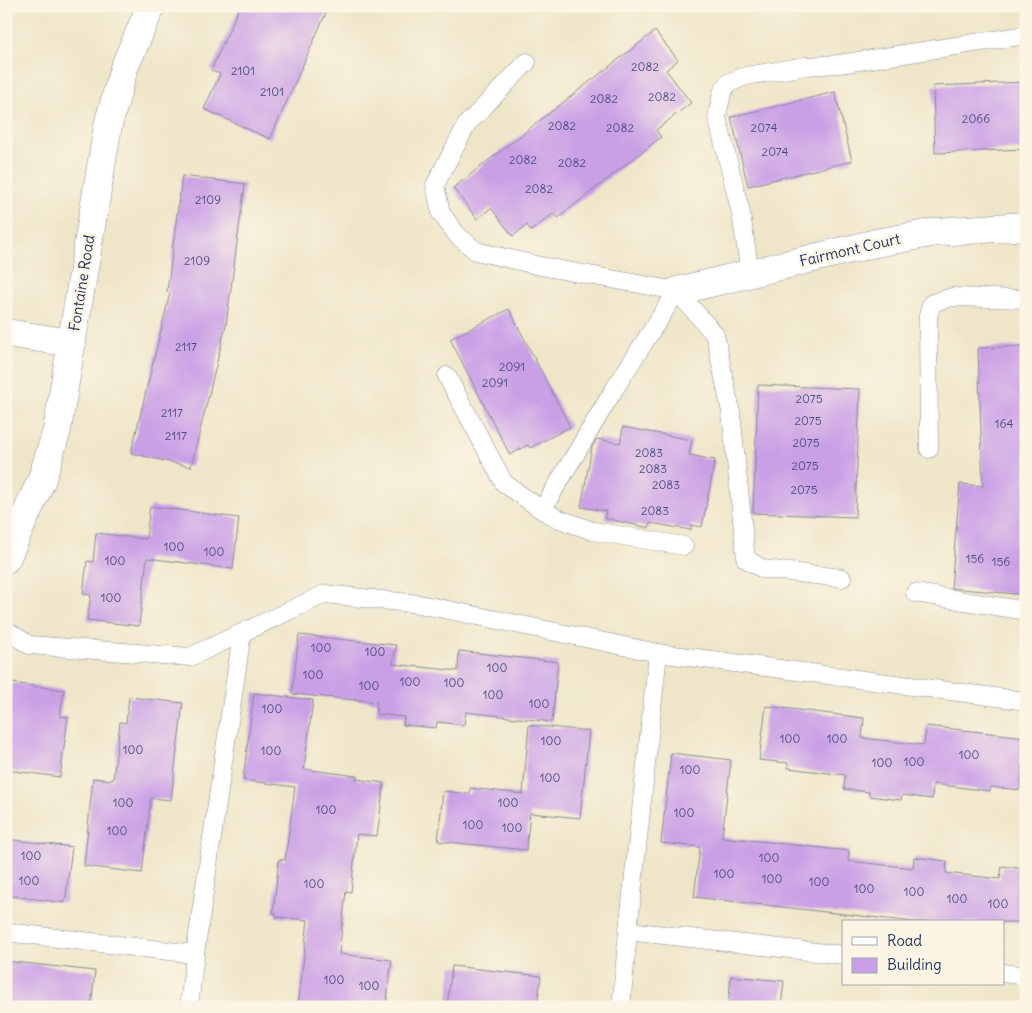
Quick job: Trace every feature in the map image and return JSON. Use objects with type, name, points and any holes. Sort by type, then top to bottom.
[{"type":"street","name":"Fontaine Road","points":[[6,559],[42,480],[57,430],[108,125],[124,68],[151,6]]},
{"type":"street","name":"Fairmont Court","points":[[677,291],[876,242],[937,232],[1026,226]]},
{"type":"street","points":[[6,333],[72,343]]},
{"type":"lane","points":[[750,274],[741,213],[717,117],[722,93],[728,83],[746,76],[797,67],[839,64],[1026,35]]},
{"type":"lane","points":[[527,62],[467,124],[435,185],[441,213],[457,235],[476,251],[677,291],[715,335],[731,412],[746,559],[763,570],[842,578]]},
{"type":"lane","points":[[542,510],[614,388],[677,291]]},
{"type":"lane","points":[[929,449],[928,316],[932,303],[952,297],[1026,299]]},
{"type":"lane","points":[[447,376],[504,483],[542,510],[559,519],[593,530],[684,546]]},
{"type":"lane","points":[[915,593],[1026,611]]},
{"type":"lane","points":[[6,630],[28,644],[190,657],[325,594],[419,604],[658,653],[1026,701]]},
{"type":"lane","points":[[189,1007],[242,633]]},
{"type":"lane","points":[[621,1007],[658,653]]},
{"type":"lane","points":[[628,931],[842,955]]},
{"type":"lane","points":[[6,932],[195,954]]},
{"type":"lane","points":[[1004,973],[1026,976]]},
{"type":"building","points":[[240,6],[329,6],[270,139],[204,109],[220,74],[211,70]]},
{"type":"building","points":[[655,31],[678,60],[666,70],[691,103],[656,130],[661,137],[558,218],[554,213],[531,231],[527,225],[513,236],[491,208],[477,219],[453,188]]},
{"type":"building","points":[[1026,82],[1026,149],[935,153],[933,86]]},
{"type":"building","points":[[835,92],[852,161],[748,186],[731,117]]},
{"type":"building","points":[[182,176],[245,184],[226,325],[191,467],[131,453],[170,293],[167,292]]},
{"type":"building","points":[[509,309],[570,427],[530,448],[528,445],[510,455],[450,339]]},
{"type":"building","points":[[1026,346],[1026,595],[951,588],[960,484],[983,486],[978,348]]},
{"type":"building","points":[[758,385],[860,389],[855,517],[753,513]]},
{"type":"building","points":[[623,427],[692,440],[689,455],[715,460],[702,527],[691,525],[691,530],[650,523],[649,528],[604,518],[606,511],[581,507],[592,447],[597,439],[620,443]]},
{"type":"building","points":[[150,506],[239,518],[233,569],[147,558],[139,626],[87,620],[91,595],[83,594],[87,561],[93,562],[96,533],[146,539]]},
{"type":"building","points":[[299,635],[396,645],[393,664],[458,671],[459,651],[558,662],[552,722],[466,712],[464,725],[437,722],[436,728],[403,725],[404,717],[376,714],[377,702],[292,694]]},
{"type":"building","points":[[12,683],[64,690],[60,716],[68,717],[60,777],[6,770],[6,725]]},
{"type":"building","points":[[254,693],[313,700],[304,769],[357,776],[356,779],[384,783],[377,836],[357,834],[351,892],[346,891],[339,954],[392,960],[386,1007],[298,1007],[308,920],[276,917],[276,913],[273,913],[279,859],[285,860],[295,787],[243,780]]},
{"type":"building","points":[[129,697],[183,703],[171,800],[151,798],[142,873],[84,866],[93,778],[113,780],[120,722],[126,723]]},
{"type":"building","points":[[766,706],[864,718],[862,738],[924,745],[926,726],[1026,737],[1020,790],[991,787],[990,791],[933,784],[932,799],[902,795],[901,800],[869,796],[869,792],[844,789],[845,775],[788,768],[788,763],[759,760]]},
{"type":"building","points":[[529,725],[589,731],[580,818],[530,813],[526,850],[438,841],[443,791],[470,794],[470,788],[523,794]]},
{"type":"building","points":[[671,753],[731,760],[722,837],[849,851],[848,861],[913,868],[914,857],[947,861],[946,873],[1000,879],[1002,866],[1026,869],[1026,922],[1004,922],[1004,920],[896,920],[694,897],[700,847],[661,843]]},
{"type":"building","points":[[6,839],[72,847],[65,903],[6,895]]},
{"type":"building","points":[[6,961],[95,971],[91,1007],[6,1007]]},
{"type":"building","points":[[452,966],[541,976],[537,1007],[447,1007]]},
{"type":"building","points":[[731,976],[784,981],[781,1007],[728,1007]]}]
